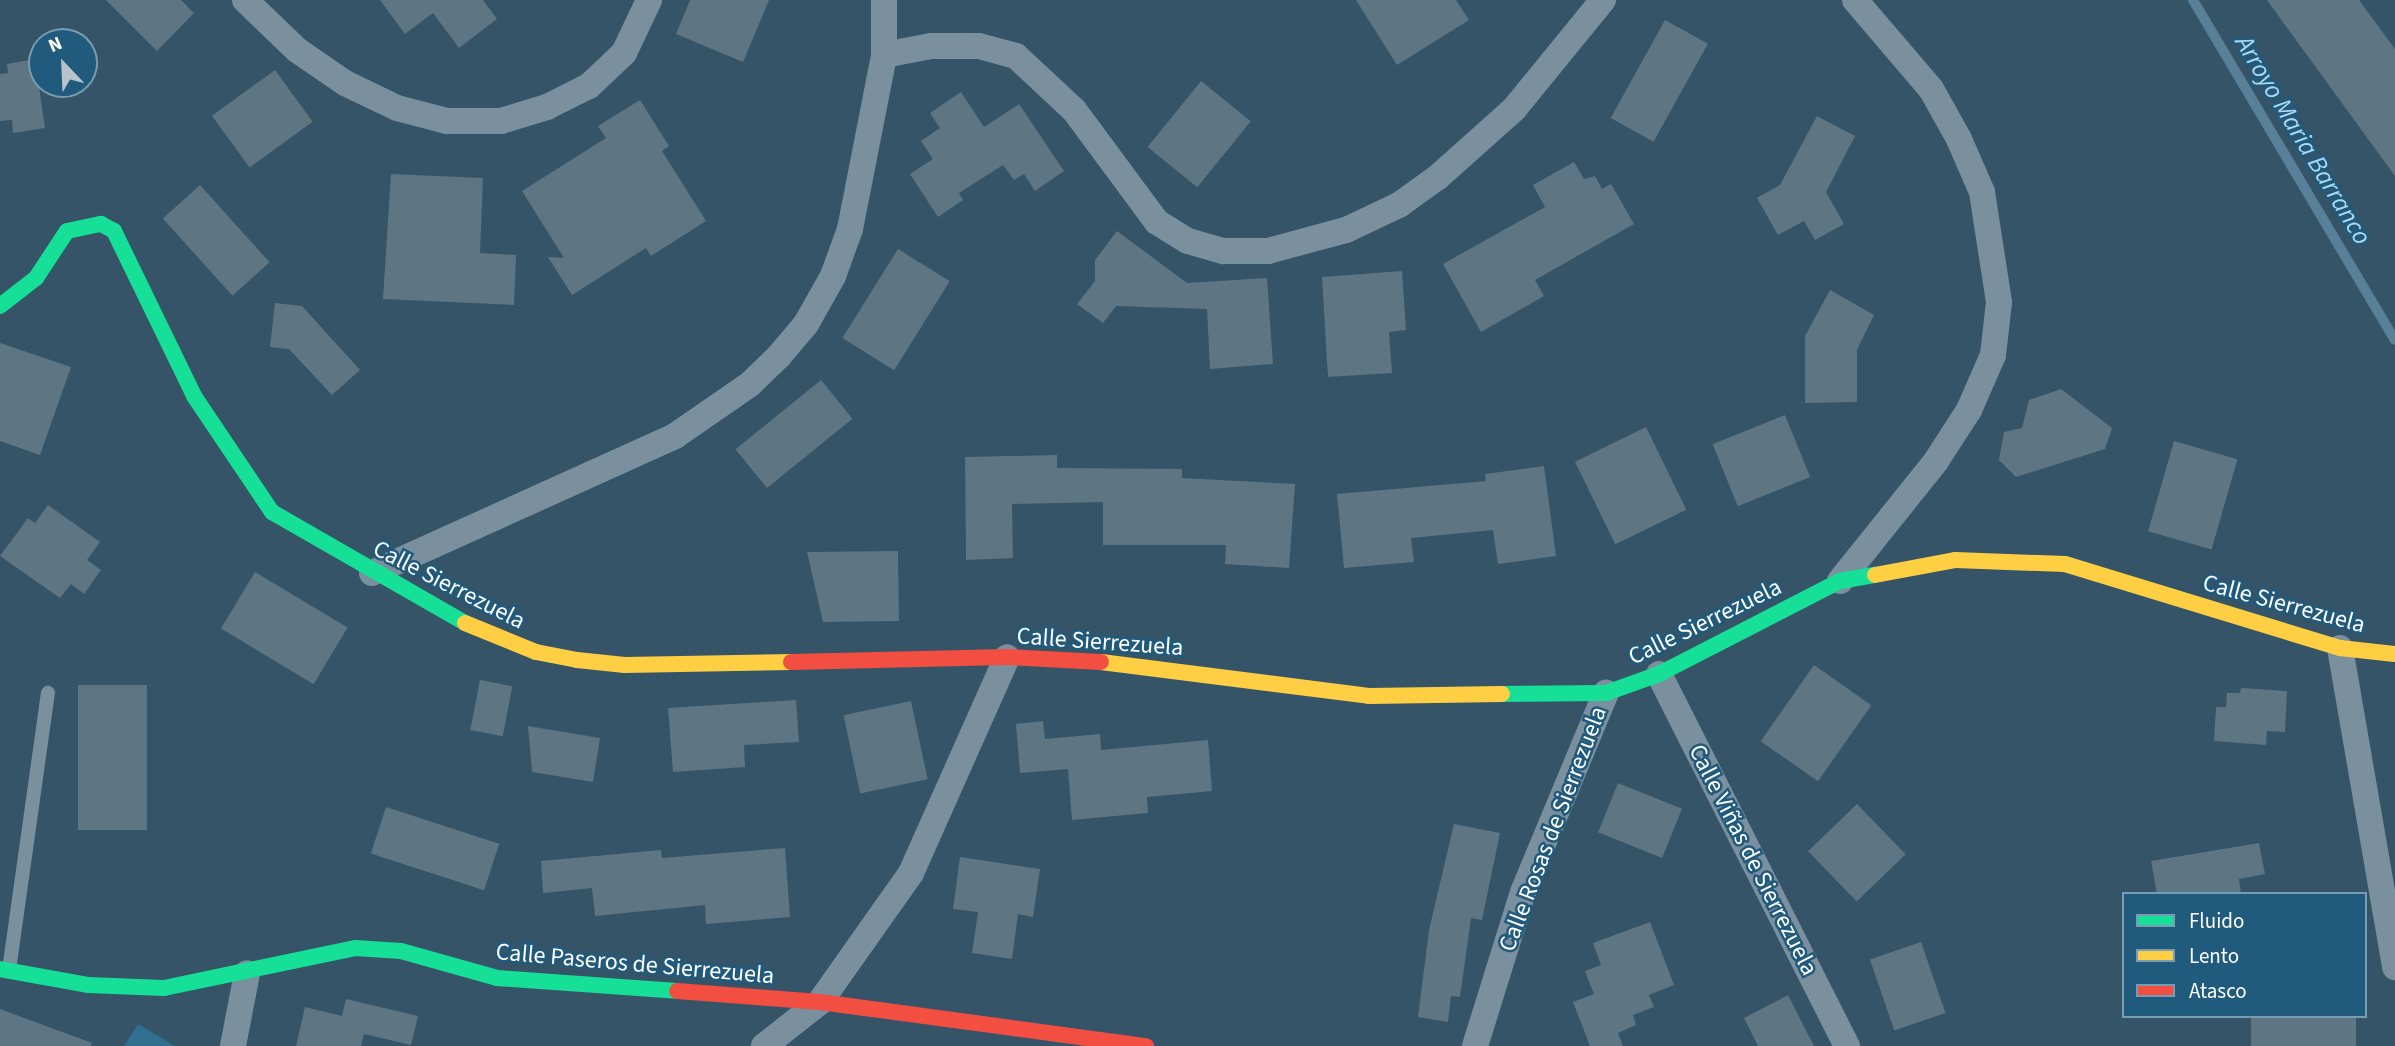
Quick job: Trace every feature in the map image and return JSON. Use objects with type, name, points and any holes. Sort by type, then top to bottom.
[{"type":"street","points":[[245,0],[297,50],[345,83],[397,108],[447,121],[500,121],[547,107],[589,86],[624,53],[649,0]]},
{"type":"street","points":[[372,573],[675,436],[750,384],[779,356],[806,324],[833,276],[850,229],[884,55],[884,0]]},
{"type":"street","points":[[884,55],[931,46],[979,46],[1016,57],[1074,110],[1157,222],[1188,240],[1224,251],[1268,251],[1346,229],[1399,205],[1438,177],[1514,109],[1604,0]]},
{"type":"street","points":[[1840,581],[1936,461],[1969,410],[1993,355],[1998,302],[1982,192],[1959,139],[1931,89],[1855,0]]},
{"type":"street","name":"Calle Sierrezuela","points":[[0,306],[36,278],[67,232],[101,224],[114,231],[194,396],[247,482],[298,531],[491,636],[577,660],[625,665],[1007,657],[1135,664],[1369,696],[1606,692],[1659,674],[1840,581],[1955,560],[2065,564],[2340,648],[2395,654]]},
{"type":"street","points":[[2340,648],[2395,967]]},
{"type":"street","points":[[764,1046],[820,1002],[911,873],[1007,657]]},
{"type":"street","name":"Calle Viñas de Sierrezuela","points":[[1659,674],[1847,1046]]},
{"type":"street","name":"Calle Rosas de Sierrezuela","points":[[1475,1046],[1523,892],[1606,692]]},
{"type":"street","name":"Calle Paseros de Sierrezuela","points":[[4,970],[88,985],[163,988],[247,973],[355,948],[401,951],[497,978],[820,1002],[1095,1042],[1146,1046]]},
{"type":"street","points":[[233,1046],[247,973]]},
{"type":"lane","points":[[4,970],[48,693]]},
{"type":"shaded area","points":[[138,1024],[175,1046],[124,1046]]},
{"type":"building","points":[[106,0],[181,0],[194,13],[157,51]]},
{"type":"building","points":[[380,0],[483,0],[497,19],[459,48],[433,13],[405,34]]},
{"type":"building","points":[[690,0],[769,0],[743,62],[676,34]]},
{"type":"building","points":[[1356,0],[1456,0],[1469,20],[1397,65]]},
{"type":"building","points":[[2267,0],[2359,0],[2395,49],[2395,176]]},
{"type":"building","points":[[1665,20],[1708,44],[1654,142],[1611,118]]},
{"type":"building","points":[[28,60],[28,98],[41,98],[45,128],[13,133],[12,120],[0,121],[0,74],[8,73],[7,64]]},
{"type":"building","points":[[275,70],[313,122],[250,168],[212,116]]},
{"type":"building","points":[[1201,81],[1251,121],[1197,187],[1148,147]]},
{"type":"building","points":[[961,92],[984,127],[1019,104],[1064,171],[1035,191],[1024,174],[1014,180],[1003,165],[959,193],[963,200],[938,217],[910,174],[933,159],[921,141],[940,128],[930,113]]},
{"type":"building","points":[[640,100],[669,146],[662,151],[706,221],[651,256],[646,248],[572,295],[548,257],[564,258],[522,191],[606,138],[598,126]]},
{"type":"building","points":[[1817,116],[1855,136],[1826,192],[1844,224],[1815,240],[1804,221],[1778,235],[1757,198],[1780,185]]},
{"type":"building","points":[[1574,162],[1584,179],[1595,176],[1602,189],[1611,184],[1634,224],[1535,280],[1544,296],[1481,332],[1443,264],[1545,207],[1533,185]]},
{"type":"building","points":[[391,174],[483,178],[480,253],[516,255],[514,305],[383,299]]},
{"type":"building","points":[[200,185],[270,262],[232,296],[163,218]]},
{"type":"building","points":[[1117,231],[1187,283],[1267,278],[1273,364],[1210,369],[1207,309],[1116,306],[1103,323],[1077,304],[1095,281],[1095,260]]},
{"type":"building","points":[[898,249],[950,281],[894,370],[842,338]]},
{"type":"building","points":[[1402,271],[1406,330],[1389,332],[1392,373],[1328,377],[1322,277]]},
{"type":"building","points":[[1830,290],[1874,315],[1857,350],[1857,402],[1805,403],[1805,336]]},
{"type":"building","points":[[275,303],[302,306],[360,370],[332,395],[289,349],[270,347]]},
{"type":"building","points":[[0,343],[71,367],[40,455],[0,441]]},
{"type":"building","points":[[821,380],[852,419],[767,488],[736,449]]},
{"type":"building","points":[[2061,389],[2112,428],[2105,449],[2016,477],[1999,460],[2004,432],[2022,428],[2029,400]]},
{"type":"building","points":[[1785,415],[1810,477],[1738,506],[1713,444]]},
{"type":"building","points":[[1646,427],[1686,510],[1615,544],[1575,462]]},
{"type":"building","points":[[2174,441],[2237,459],[2212,550],[2148,531]]},
{"type":"building","points":[[1057,455],[1057,468],[1182,469],[1182,478],[1295,484],[1289,568],[1225,564],[1226,545],[1103,545],[1103,502],[1012,504],[1013,558],[966,560],[965,457]]},
{"type":"building","points":[[1544,466],[1556,556],[1498,564],[1493,530],[1411,538],[1414,562],[1344,568],[1337,494],[1486,481],[1485,474]]},
{"type":"building","points":[[48,505],[100,542],[87,560],[101,570],[84,594],[71,584],[60,598],[0,556],[28,518],[35,523]]},
{"type":"building","points":[[898,551],[899,621],[823,622],[807,552]]},
{"type":"building","points":[[255,572],[348,628],[314,684],[221,629]]},
{"type":"building","points":[[1814,665],[1871,705],[1818,781],[1761,741]]},
{"type":"building","points":[[480,680],[512,686],[503,736],[470,730]]},
{"type":"building","points":[[78,685],[147,685],[147,830],[78,830]]},
{"type":"building","points":[[2241,688],[2287,691],[2285,732],[2267,731],[2266,745],[2214,741],[2216,707],[2226,707],[2227,693],[2240,693]]},
{"type":"building","points":[[796,700],[799,742],[744,745],[745,767],[673,772],[668,708]]},
{"type":"building","points":[[911,701],[928,779],[860,794],[844,715]]},
{"type":"building","points":[[1043,721],[1045,739],[1100,734],[1101,750],[1208,740],[1212,791],[1147,797],[1148,813],[1072,820],[1068,769],[1020,773],[1016,724]]},
{"type":"building","points":[[528,726],[600,738],[593,782],[532,772]]},
{"type":"building","points":[[1618,783],[1682,809],[1662,858],[1598,832]]},
{"type":"building","points":[[1857,804],[1906,854],[1857,902],[1808,851]]},
{"type":"building","points":[[386,807],[499,844],[484,890],[371,854]]},
{"type":"building","points":[[1454,824],[1500,833],[1482,920],[1471,918],[1460,997],[1451,996],[1448,1022],[1418,1017],[1429,930]]},
{"type":"building","points":[[2259,843],[2265,874],[2239,879],[2241,892],[2157,892],[2151,861]]},
{"type":"building","points":[[785,848],[790,917],[706,924],[705,905],[595,916],[592,888],[543,893],[541,861],[661,850],[662,858]]},
{"type":"building","points":[[960,857],[1040,869],[1033,917],[1018,914],[1012,959],[972,953],[978,912],[953,909]]},
{"type":"building","points":[[1650,922],[1674,985],[1649,995],[1654,1007],[1633,1015],[1636,1025],[1618,1033],[1623,1046],[1590,1046],[1573,1002],[1594,994],[1585,971],[1601,965],[1593,943]]},
{"type":"building","points":[[1921,942],[1945,1013],[1894,1030],[1870,960]]},
{"type":"building","points":[[1788,995],[1814,1046],[1758,1046],[1744,1018]]},
{"type":"building","points":[[346,999],[418,1016],[411,1045],[364,1034],[361,1046],[296,1046],[305,1007],[342,1016]]},
{"type":"building","points":[[0,1009],[92,1043],[91,1046],[0,1046]]},
{"type":"building","points":[[2251,1018],[2356,1018],[2356,1046],[2251,1046]]},
{"type":"waterway","name":"Arroyo Maria Barranco","points":[[2193,0],[2395,340]]},
{"type":"traffic: fast","points":[[0,306],[36,278],[67,231],[101,224],[114,231],[194,396],[272,512],[465,623]]},
{"type":"traffic: fast","points":[[1502,694],[1606,693],[1659,674],[1840,581],[1875,575]]},
{"type":"traffic: fast","points":[[0,969],[88,985],[164,988],[355,948],[401,951],[497,978],[677,991]]},
{"type":"traffic: slow","points":[[1875,575],[1955,560],[2065,564],[2340,648],[2395,654]]},
{"type":"traffic: slow","points":[[465,623],[536,652],[577,660],[625,665],[791,662]]},
{"type":"traffic: slow","points":[[1101,662],[1369,696],[1502,694]]},
{"type":"traffic: jam","points":[[791,662],[1007,657],[1101,662]]},
{"type":"traffic: jam","points":[[677,991],[820,1002],[1146,1046]]}]
